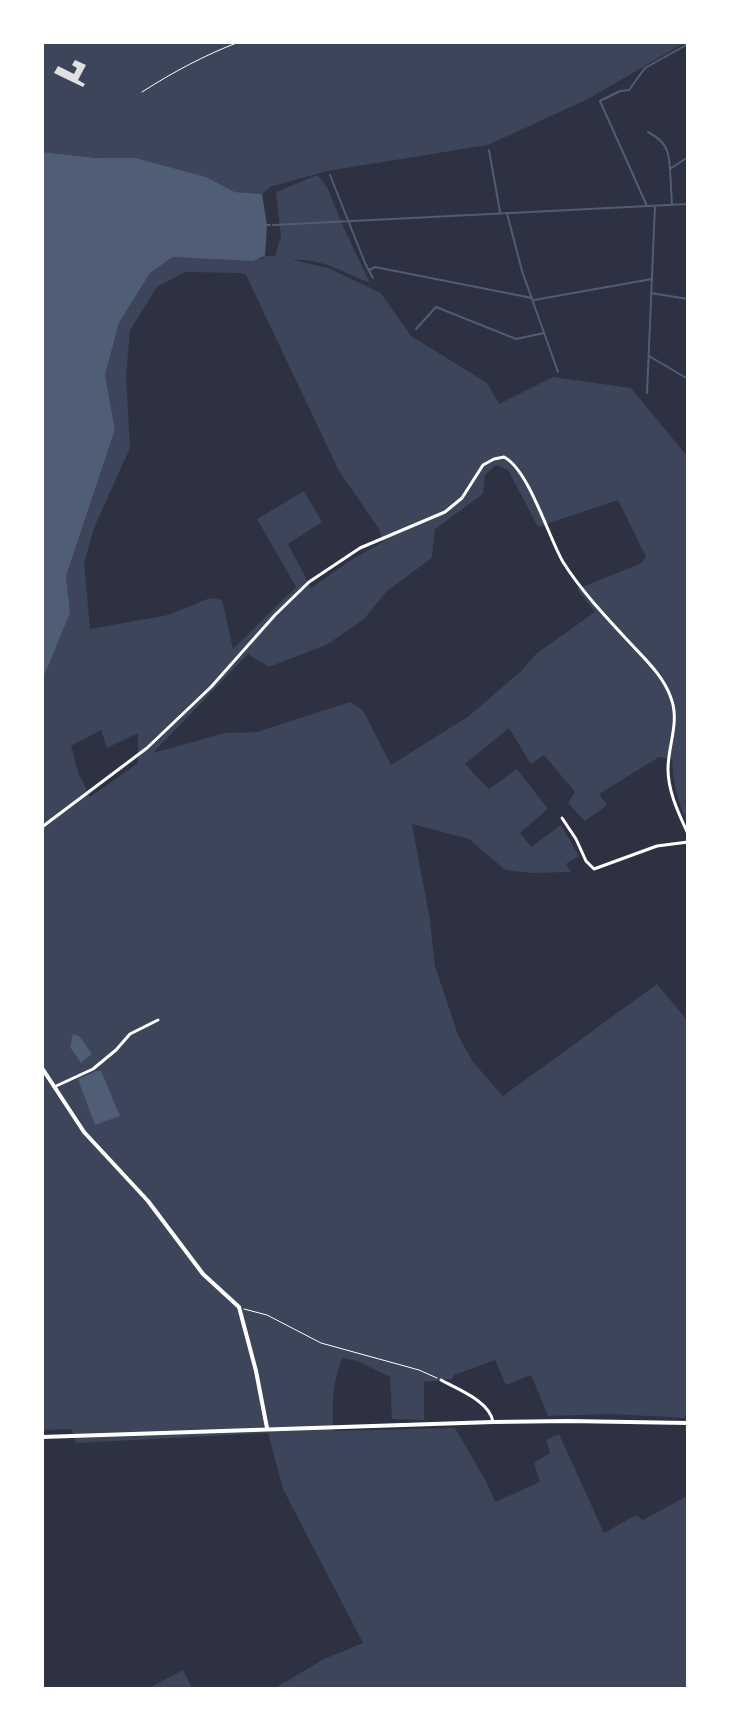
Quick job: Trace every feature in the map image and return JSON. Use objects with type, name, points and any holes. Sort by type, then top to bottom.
[{"type":"street","points":[[42,827],[155,742],[205,693],[275,615],[309,582],[360,548],[446,512],[462,498],[483,466],[494,459],[504,457],[519,469],[552,541],[574,577],[657,674],[669,691],[675,714],[668,759],[669,781],[688,834]]},
{"type":"street","points":[[562,818],[576,839],[586,861],[594,868],[657,846],[688,842]]},
{"type":"street","points":[[54,1087],[92,1069],[116,1050],[130,1034],[158,1020]]},
{"type":"street","points":[[42,1068],[84,1132],[148,1201],[195,1260],[202,1274],[239,1308],[256,1371],[267,1428]]},
{"type":"street","points":[[441,1380],[475,1399],[489,1412],[493,1422]]},
{"type":"street","points":[[42,1437],[267,1428],[493,1422],[688,1423]]},
{"type":"path","points":[[142,92],[166,77],[239,42]]},
{"type":"path","points":[[239,1308],[267,1315],[321,1343],[419,1370],[441,1380]]},
{"type":"shaded area","points":[[43,43],[684,43],[588,99],[488,145],[327,171],[270,187],[262,194],[235,192],[206,177],[136,158],[97,158],[43,152]]},
{"type":"shaded area","points":[[43,152],[97,158],[136,158],[206,177],[235,192],[262,194],[267,225],[265,256],[253,261],[173,257],[150,273],[119,323],[105,375],[115,430],[66,576],[70,613],[43,678]]},
{"type":"shaded area","points":[[317,175],[327,187],[370,283],[322,263],[293,260],[328,268],[381,293],[411,336],[487,383],[499,404],[553,377],[631,388],[687,456],[687,819],[683,813],[676,790],[672,759],[659,757],[599,794],[607,805],[585,821],[568,803],[575,792],[544,755],[531,764],[509,728],[465,764],[489,789],[517,769],[548,809],[520,833],[531,847],[561,825],[579,856],[566,864],[571,872],[531,873],[505,870],[469,839],[412,824],[430,920],[435,966],[458,1035],[473,1062],[503,1096],[657,984],[687,1020],[687,1430],[685,1430],[686,1418],[610,1414],[548,1416],[531,1375],[506,1385],[495,1360],[454,1375],[452,1379],[424,1382],[424,1420],[392,1419],[390,1377],[357,1361],[342,1358],[335,1385],[333,1413],[334,1431],[455,1428],[487,1483],[495,1502],[540,1482],[534,1463],[550,1453],[546,1440],[559,1434],[604,1533],[636,1515],[643,1520],[687,1496],[687,1688],[275,1688],[324,1659],[363,1643],[283,1489],[268,1433],[76,1443],[71,1429],[43,1430],[42,678],[69,613],[66,576],[115,430],[105,375],[119,323],[150,273],[173,257],[262,259],[265,256],[275,256],[281,236],[276,192]],"holes":[[[185,272],[240,273],[246,275],[339,471],[379,529],[383,542],[354,558],[311,588],[288,544],[322,522],[304,491],[257,519],[296,587],[233,649],[222,600],[210,598],[168,615],[90,629],[84,563],[94,528],[130,448],[126,377],[130,330],[157,287]],[[496,465],[508,470],[538,527],[618,500],[646,557],[642,563],[577,589],[595,612],[536,654],[521,671],[469,716],[391,765],[363,710],[350,702],[257,732],[225,733],[153,753],[248,654],[269,667],[328,644],[364,619],[387,591],[432,558],[435,529],[483,494],[485,475]],[[101,730],[107,748],[138,733],[138,763],[90,797],[78,772],[71,746]]]},
{"type":"shaded area","points":[[73,1034],[80,1037],[92,1054],[81,1063],[70,1047]]},
{"type":"shaded area","points":[[101,1071],[120,1116],[95,1125],[78,1079]]},
{"type":"shaded area","points":[[183,1670],[192,1688],[149,1688]]},
{"type":"building","points":[[75,60],[86,65],[78,80],[85,84],[83,87],[54,73],[58,66],[74,74],[77,68],[72,65]]},
{"type":"waterway","points":[[647,206],[600,101],[620,91],[629,90],[645,68],[688,44]]},
{"type":"waterway","points":[[648,132],[665,146],[669,156],[670,169]]},
{"type":"waterway","points":[[489,150],[500,212]]},
{"type":"waterway","points":[[672,205],[670,169],[688,157]]},
{"type":"waterway","points":[[330,175],[365,263],[373,278]]},
{"type":"waterway","points":[[273,225],[688,204]]},
{"type":"waterway","points":[[647,393],[655,206]]},
{"type":"waterway","points":[[507,213],[522,271],[558,372]]},
{"type":"waterway","points":[[369,270],[375,267],[532,298]]},
{"type":"waterway","points":[[534,300],[652,279]]},
{"type":"waterway","points":[[651,293],[688,299]]},
{"type":"waterway","points":[[416,329],[436,307],[516,339],[544,333]]},
{"type":"waterway","points":[[649,356],[688,379]]}]
